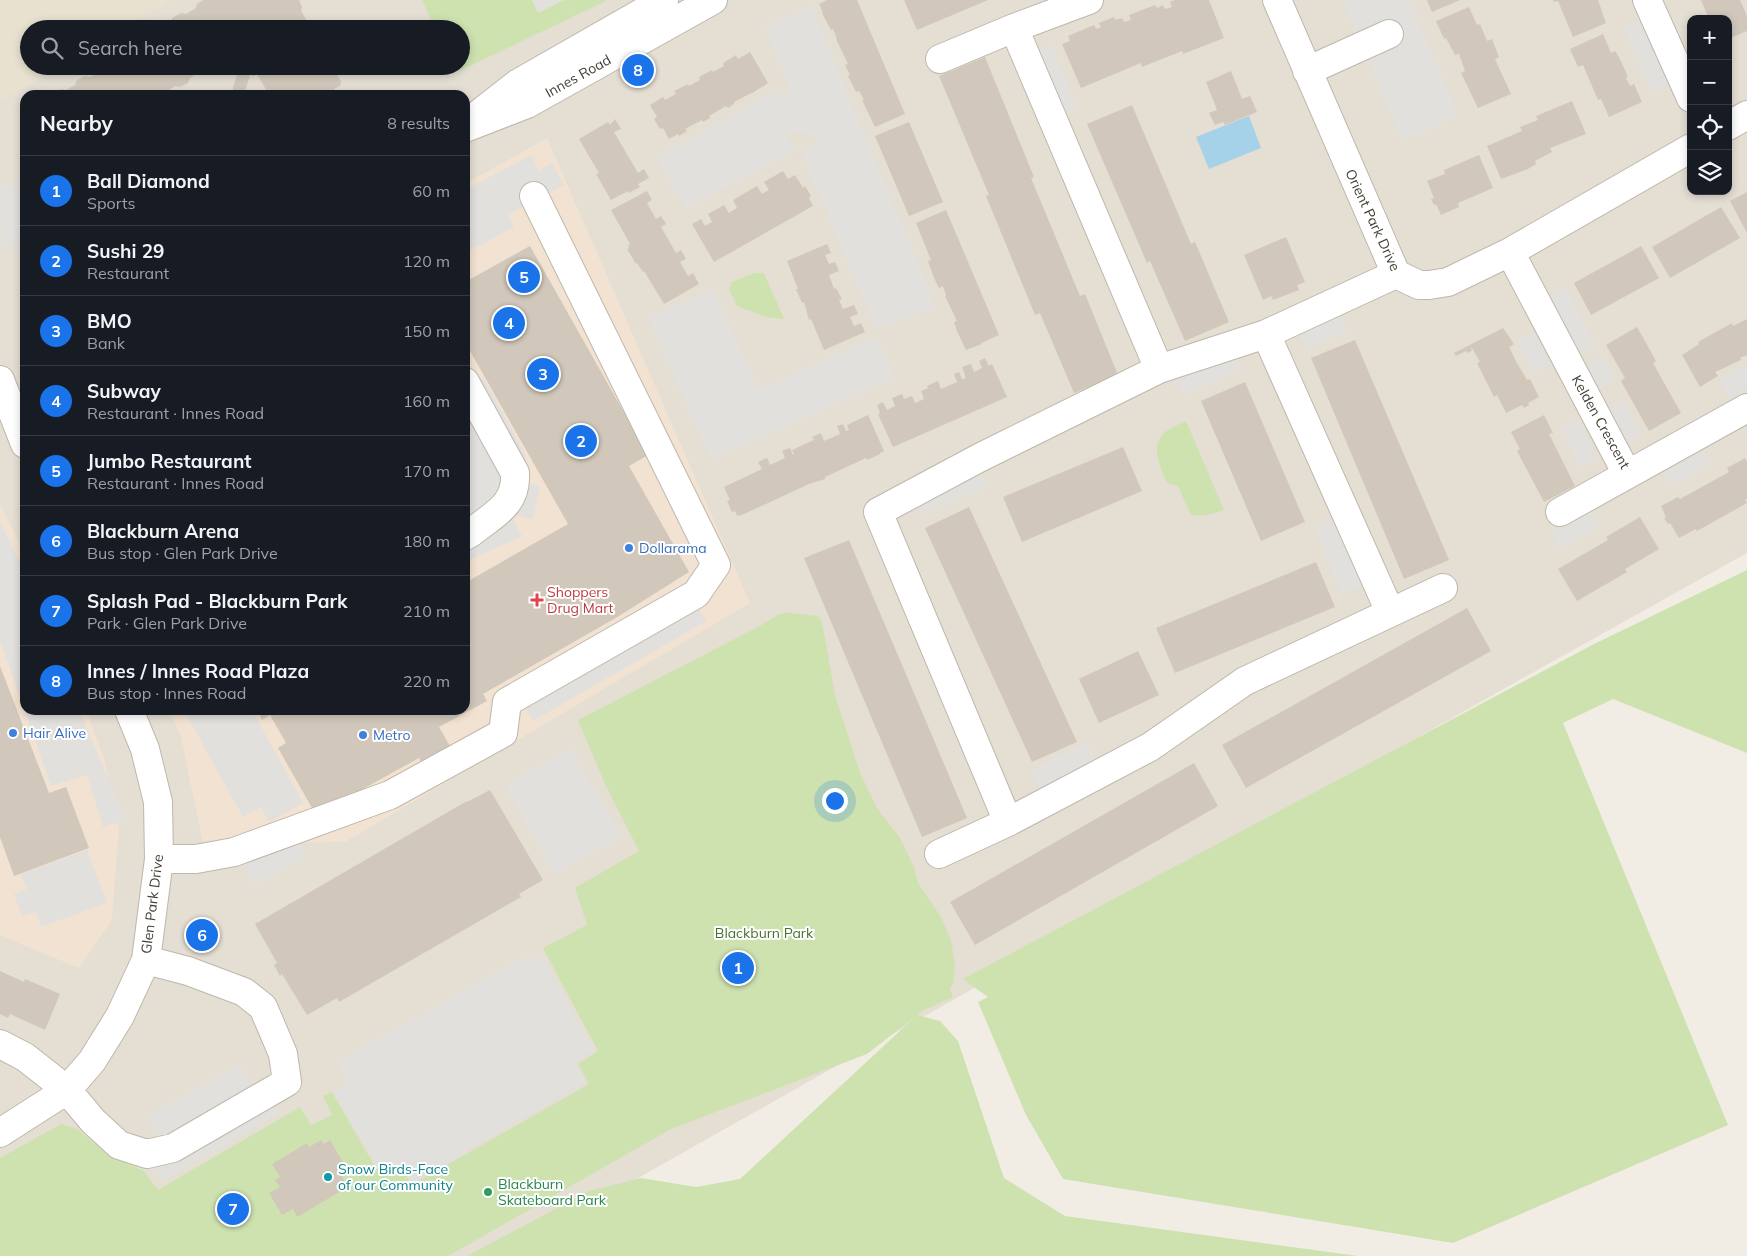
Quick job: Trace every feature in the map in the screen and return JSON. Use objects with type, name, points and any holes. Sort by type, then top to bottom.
[{"type":"street","name":"Innes Road","points":[[470,120],[518,84],[664,0]]},
{"type":"street","name":"Innes Road","points":[[470,126],[527,104],[713,0]]},
{"type":"street","points":[[940,59],[1014,28],[1089,0]]},
{"type":"street","name":"Orient Park Drive","points":[[1277,0],[1396,274],[1419,285],[1448,282],[1510,252],[1688,150]]},
{"type":"street","points":[[1648,0],[1687,89]]},
{"type":"street","points":[[1014,28],[1159,369]]},
{"type":"street","points":[[1307,71],[1389,34]]},
{"type":"street","points":[[1732,124],[1747,115]]},
{"type":"street","points":[[160,859],[196,860],[234,852],[390,795],[503,733],[507,702],[696,594],[716,565],[534,196]]},
{"type":"street","name":"Kelden Crescent","points":[[1510,252],[1627,474],[1747,408]]},
{"type":"street","points":[[1008,822],[878,512],[979,458],[1159,369],[1266,334],[1396,274]]},
{"type":"street","points":[[1266,334],[1390,612]]},
{"type":"street","points":[[7,387],[20,428]]},
{"type":"street","points":[[470,391],[515,473],[516,483],[510,501],[470,533]]},
{"type":"street","points":[[1560,512],[1627,474]]},
{"type":"street","points":[[939,854],[1008,822],[1150,747],[1245,681],[1443,588]]},
{"type":"street","name":"Glen Park Drive","points":[[0,1132],[67,1090],[92,1061],[120,1016],[146,960],[160,859],[158,802],[145,749],[131,715]]},
{"type":"street","points":[[0,1044],[25,1057],[67,1090],[94,1121],[119,1145],[147,1154],[173,1148],[287,1082],[283,1054],[263,1007],[244,992],[188,971],[146,960]]},
{"type":"shaded area","points":[[0,0],[1747,0],[1747,553],[500,1256],[0,1256]]},
{"type":"shaded area","points":[[0,0],[173,0],[140,20],[20,20],[20,75],[46,75],[0,102]]},
{"type":"shaded area","points":[[532,0],[564,0],[538,13]]},
{"type":"shaded area","points":[[1343,0],[1409,0],[1458,116],[1402,140]]},
{"type":"shaded area","points":[[811,6],[936,307],[876,329],[801,152],[822,140],[804,132],[785,133],[795,150],[685,209],[657,158],[778,89],[786,105],[790,89],[764,26]]},
{"type":"shaded area","points":[[1641,19],[1669,85],[1652,92],[1623,27]]},
{"type":"shaded area","points":[[1051,45],[1077,108],[1059,115],[1033,53]]},
{"type":"shaded area","points":[[547,138],[750,603],[345,842],[203,844],[181,737],[171,715],[470,715],[470,181]]},
{"type":"shaded area","points":[[531,155],[539,170],[552,163],[564,185],[508,215],[514,227],[470,250],[470,187]]},
{"type":"shaded area","points":[[0,186],[20,186],[20,246],[2,246]]},
{"type":"shaded area","points":[[1566,288],[1595,345],[1578,355],[1548,297]]},
{"type":"shaded area","points":[[713,289],[758,390],[877,337],[895,378],[711,459],[648,317]]},
{"type":"shaded area","points":[[1338,310],[1347,330],[1306,349],[1297,329]]},
{"type":"shaded area","points":[[1534,332],[1551,364],[1534,373],[1516,341]]},
{"type":"shaded area","points":[[1234,351],[1241,369],[1183,395],[1174,376]]},
{"type":"shaded area","points":[[1603,357],[1615,380],[1597,390],[1585,366]]},
{"type":"shaded area","points":[[1747,364],[1747,388],[1729,398],[1719,379]]},
{"type":"shaded area","points":[[483,377],[526,456],[524,482],[540,486],[533,519],[518,515],[512,518],[522,536],[470,560],[470,384]]},
{"type":"shaded area","points":[[1625,402],[1641,435],[1623,444],[1606,411]]},
{"type":"shaded area","points":[[1579,418],[1597,458],[1579,467],[1561,426]]},
{"type":"shaded area","points":[[1702,446],[1712,464],[1672,486],[1662,468]]},
{"type":"shaded area","points":[[980,469],[987,486],[921,515],[913,498]]},
{"type":"shaded area","points":[[0,504],[20,543],[20,715],[88,715],[104,758],[119,826],[112,920],[79,968],[1,936]]},
{"type":"shaded area","points":[[1591,510],[1600,527],[1560,549],[1550,531]]},
{"type":"shaded area","points":[[1336,517],[1364,585],[1341,594],[1314,526]]},
{"type":"shaded area","points":[[0,522],[20,563],[20,697],[0,640]]},
{"type":"shaded area","points":[[696,604],[706,621],[533,721],[523,704]]},
{"type":"shaded area","points":[[26,715],[81,715],[126,820],[103,827],[87,775],[51,786]]},
{"type":"shaded area","points":[[187,715],[255,715],[303,803],[269,822],[261,807],[243,817]]},
{"type":"shaded area","points":[[1087,743],[1096,761],[1040,789],[1031,770]]},
{"type":"shaded area","points":[[571,749],[621,836],[555,874],[505,786]]},
{"type":"shaded area","points":[[294,835],[306,857],[254,884],[239,856]]},
{"type":"shaded area","points":[[87,850],[107,903],[41,927],[36,912],[22,916],[14,894],[27,889],[21,874]]},
{"type":"shaded area","points":[[541,956],[595,1051],[575,1062],[586,1082],[412,1182],[402,1165],[382,1174],[334,1093],[349,1083],[337,1062],[523,958],[525,962]]},
{"type":"shaded area","points":[[239,1064],[251,1085],[259,1080],[279,1114],[162,1180],[151,1161],[158,1134],[148,1117]]},
{"type":"green space","points":[[422,0],[606,1],[470,66],[470,20],[431,20]]},
{"type":"green space","points":[[754,273],[764,273],[784,319],[766,317],[737,306],[729,289],[732,282]]},
{"type":"green space","points":[[1186,421],[1224,510],[1207,515],[1191,515],[1178,486],[1167,483],[1164,477],[1157,451],[1160,439],[1166,431]]},
{"type":"green space","points":[[1747,570],[1747,753],[1613,699],[1563,723],[1728,1125],[1453,1243],[1063,1179],[1026,1115],[978,1002],[988,997],[963,979],[1594,644]]},
{"type":"green space","name":"Blackburn Park","points":[[788,612],[818,616],[822,622],[835,695],[860,773],[877,808],[900,838],[914,867],[918,883],[941,917],[951,940],[955,966],[953,984],[950,989],[953,997],[917,1015],[940,1021],[958,1041],[1004,1178],[1065,1216],[1358,1256],[467,1256],[589,1191],[641,1178],[696,1187],[740,1179],[916,1016],[867,1054],[671,1129],[448,1256],[0,1256],[0,1158],[61,1124],[77,1129],[106,1153],[144,1171],[158,1190],[300,1107],[311,1125],[332,1115],[323,1096],[332,1092],[381,1177],[401,1167],[412,1185],[589,1084],[578,1064],[598,1051],[543,948],[587,925],[575,888],[639,851],[605,784],[578,720],[778,615]]},
{"type":"water","points":[[1249,116],[1261,148],[1209,169],[1196,137]]},
{"type":"building","points":[[203,0],[299,0],[302,7],[301,11],[306,20],[172,20],[172,18],[181,13],[186,14],[196,8],[197,4]]},
{"type":"building","points":[[827,0],[857,0],[905,114],[875,127],[862,100],[864,100],[859,91],[856,92],[848,76],[850,75],[845,65],[848,64],[833,29],[831,30],[822,13],[819,4]]},
{"type":"building","points":[[904,0],[988,0],[917,30]]},
{"type":"building","points":[[1175,0],[1209,0],[1224,38],[1183,54],[1182,51],[1142,67],[1141,63],[1081,88],[1062,44],[1070,41],[1068,36],[1094,25],[1096,29],[1101,27],[1099,23],[1114,17],[1115,20],[1122,18],[1124,22],[1131,20],[1129,15],[1155,5],[1157,8],[1163,5],[1165,9],[1172,7],[1170,2]]},
{"type":"building","points":[[1427,0],[1460,0],[1432,12]]},
{"type":"building","points":[[1553,0],[1598,0],[1606,23],[1573,37],[1558,1],[1554,2]]},
{"type":"building","points":[[1701,0],[1740,0],[1747,16],[1747,31],[1732,37],[1732,15],[1707,15]]},
{"type":"building","points":[[1469,7],[1477,25],[1480,24],[1487,41],[1492,39],[1499,57],[1495,59],[1511,94],[1478,108],[1461,73],[1465,71],[1459,54],[1455,55],[1446,38],[1444,39],[1436,21]]},
{"type":"building","points":[[1603,34],[1611,53],[1615,51],[1628,77],[1626,78],[1630,86],[1634,84],[1642,102],[1609,117],[1601,99],[1598,100],[1583,65],[1578,67],[1570,49]]},
{"type":"building","points":[[750,52],[768,83],[734,102],[728,108],[726,106],[709,116],[710,118],[703,122],[702,120],[685,129],[687,131],[679,136],[678,134],[669,139],[663,128],[660,129],[654,119],[657,117],[650,105],[663,97],[665,100],[676,94],[674,91],[700,80],[699,77],[724,66],[723,63],[736,55],[738,59]]},
{"type":"building","points":[[985,57],[1034,177],[1031,178],[1080,296],[1085,294],[1118,375],[1074,393],[1040,313],[1035,315],[986,196],[989,195],[939,76]]},
{"type":"building","points":[[1231,71],[1242,99],[1250,96],[1257,112],[1225,125],[1223,122],[1215,125],[1209,113],[1217,110],[1206,82]]},
{"type":"building","points":[[93,75],[195,75],[190,78],[188,83],[180,87],[175,86],[169,90],[66,90],[75,85],[77,80],[85,76],[90,77]]},
{"type":"building","points":[[237,75],[250,75],[246,90],[232,90]]},
{"type":"building","points":[[258,75],[337,75],[341,81],[340,86],[334,90],[266,90]]},
{"type":"building","points":[[1572,101],[1586,134],[1550,148],[1552,152],[1535,161],[1536,164],[1501,179],[1487,146],[1522,131],[1520,127],[1538,120],[1536,116]]},
{"type":"building","points":[[1132,105],[1191,244],[1195,242],[1229,322],[1185,341],[1150,261],[1147,263],[1087,124]]},
{"type":"building","points":[[615,119],[621,129],[614,132],[638,173],[644,169],[649,178],[638,184],[640,187],[611,200],[596,174],[599,173],[579,139],[608,122],[610,125]]},
{"type":"building","points":[[909,122],[943,202],[909,216],[875,136]]},
{"type":"building","points":[[1479,155],[1493,188],[1458,203],[1459,207],[1441,215],[1436,204],[1434,205],[1431,199],[1434,198],[1427,181],[1445,174],[1444,170]]},
{"type":"building","points":[[783,171],[788,179],[795,175],[803,188],[805,186],[811,196],[809,198],[813,206],[714,262],[692,224],[701,219],[705,226],[712,222],[708,214],[724,205],[729,213],[737,208],[733,200],[757,186],[762,194],[769,190],[764,182]]},
{"type":"building","points":[[647,191],[652,200],[647,203],[656,219],[661,216],[666,224],[661,227],[676,253],[681,250],[686,259],[680,262],[688,276],[693,273],[699,284],[664,304],[644,271],[636,264],[627,249],[630,244],[611,210]]},
{"type":"building","points":[[1747,192],[1747,233],[1730,201]]},
{"type":"building","points":[[1721,207],[1740,238],[1670,278],[1652,247]]},
{"type":"building","points":[[946,210],[999,335],[966,350],[957,331],[954,322],[957,321],[945,296],[943,286],[939,288],[934,278],[928,261],[931,260],[916,223]]},
{"type":"building","points":[[1286,237],[1305,282],[1297,285],[1299,290],[1273,300],[1271,296],[1263,300],[1244,255]]},
{"type":"building","points":[[827,244],[831,253],[825,255],[829,264],[835,262],[839,271],[829,275],[834,289],[836,288],[842,299],[839,300],[843,309],[854,305],[858,314],[850,317],[854,326],[861,323],[865,332],[824,350],[811,319],[809,320],[804,302],[802,303],[796,289],[798,289],[787,261]]},
{"type":"building","points":[[530,246],[648,455],[629,466],[689,572],[619,616],[483,694],[487,701],[470,710],[470,580],[568,524],[470,351],[470,279]]},
{"type":"building","points":[[1641,246],[1659,278],[1591,315],[1574,283]]},
{"type":"building","points":[[1747,319],[1747,355],[1740,358],[1741,360],[1715,372],[1718,376],[1700,387],[1682,355],[1699,344],[1698,342],[1732,323],[1733,326]]},
{"type":"building","points":[[1637,327],[1656,361],[1653,363],[1681,413],[1649,431],[1621,381],[1625,378],[1606,345]]},
{"type":"building","points":[[1503,328],[1514,344],[1509,347],[1517,363],[1527,380],[1530,379],[1539,397],[1528,403],[1529,405],[1524,408],[1522,405],[1506,413],[1497,395],[1494,397],[1477,363],[1480,362],[1472,348],[1472,351],[1467,353],[1466,351],[1456,356],[1454,353]]},
{"type":"building","points":[[1355,340],[1449,560],[1404,579],[1311,358]]},
{"type":"building","points":[[985,358],[989,366],[992,364],[1007,397],[893,447],[878,414],[880,413],[877,405],[883,402],[887,410],[895,406],[892,398],[902,394],[904,399],[912,396],[915,403],[924,399],[921,391],[928,388],[927,386],[938,381],[941,389],[957,382],[954,374],[959,372],[962,379],[966,378],[962,367],[971,364],[974,372],[982,368],[979,361]]},
{"type":"building","points":[[1245,382],[1305,522],[1261,541],[1201,401]]},
{"type":"building","points":[[868,415],[884,451],[880,454],[867,460],[866,458],[825,477],[825,479],[809,484],[742,515],[737,516],[735,511],[732,512],[727,501],[730,500],[724,487],[762,469],[758,462],[767,458],[770,465],[785,458],[782,451],[790,448],[793,455],[792,450],[814,440],[812,437],[821,433],[824,441],[840,434],[837,426],[843,424],[846,431],[849,430],[847,425]]},
{"type":"building","points":[[1544,415],[1553,433],[1549,434],[1575,486],[1544,502],[1517,451],[1520,449],[1511,432]]},
{"type":"building","points":[[1123,447],[1142,491],[1022,542],[1003,497]]},
{"type":"building","points":[[1745,458],[1747,462],[1747,499],[1745,500],[1747,503],[1697,531],[1696,529],[1679,538],[1670,523],[1668,524],[1664,518],[1666,517],[1661,506],[1678,497],[1680,499],[1729,472],[1727,468]]},
{"type":"building","points":[[969,507],[1077,742],[1032,762],[925,528]]},
{"type":"building","points":[[1640,517],[1659,549],[1625,569],[1627,572],[1577,601],[1558,569],[1608,540],[1606,537]]},
{"type":"building","points":[[849,540],[967,818],[922,837],[804,558]]},
{"type":"building","points":[[1316,562],[1335,607],[1175,673],[1156,628]]},
{"type":"building","points":[[1467,608],[1491,651],[1246,788],[1222,745]]},
{"type":"building","points":[[1138,651],[1159,695],[1099,723],[1079,679]]},
{"type":"building","points":[[0,666],[49,793],[66,787],[89,848],[14,876],[0,837]]},
{"type":"building","points":[[260,715],[270,715],[262,720]]},
{"type":"building","points":[[270,715],[461,715],[439,727],[454,753],[425,769],[419,758],[316,815],[278,748],[286,743]]},
{"type":"building","points":[[1194,763],[1218,806],[975,945],[950,902]]},
{"type":"building","points":[[490,790],[543,880],[519,894],[521,897],[339,1002],[337,998],[307,1015],[282,974],[280,976],[274,965],[277,963],[255,924],[467,801]]},
{"type":"building","points":[[0,971],[24,982],[25,979],[60,994],[45,1030],[10,1014],[8,1018],[0,1014]]},
{"type":"building","points":[[321,1140],[324,1144],[330,1140],[347,1169],[348,1171],[341,1175],[348,1187],[297,1217],[293,1209],[282,1215],[269,1193],[280,1187],[275,1180],[280,1177],[272,1164],[307,1143],[309,1147]]},
{"type":"place","name":"Innes / Innes Road Plaza","points":[[638,70]]},
{"type":"place","name":"Jumbo Restaurant","points":[[524,277]]},
{"type":"place","name":"Subway","points":[[509,323]]},
{"type":"place","name":"BMO","points":[[543,374]]},
{"type":"place","name":"Sushi 29","points":[[581,441]]},
{"type":"place","name":"Dollarama","points":[[629,548]]},
{"type":"place","name":"Shoppers Drug Mart","points":[[537,600]]},
{"type":"place","name":"Hair Alive","points":[[13,733]]},
{"type":"place","name":"Metro","points":[[363,735]]},
{"type":"place","name":"Blackburn Arena","points":[[202,935]]},
{"type":"place","name":"Ball Diamond","points":[[738,968]]},
{"type":"place","name":"Snow Birds-Face of our Community","points":[[328,1177]]},
{"type":"place","name":"Blackburn Skateboard Park","points":[[488,1192]]},
{"type":"place","name":"Splash Pad - Blackburn Park","points":[[233,1209]]}]
